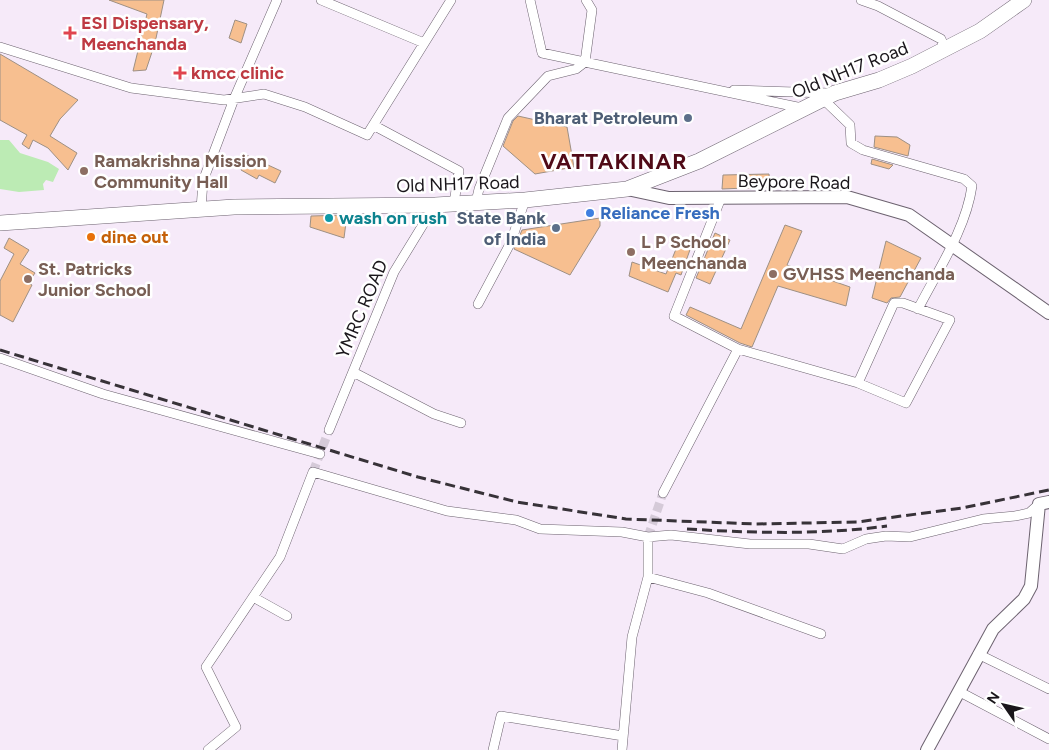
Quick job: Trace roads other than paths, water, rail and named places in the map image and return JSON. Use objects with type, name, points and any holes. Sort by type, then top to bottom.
[{"type":"main road","name":"Old NH17 Road","points":[[0,223],[265,206],[435,205],[525,200],[627,189],[698,160],[829,96],[879,80],[945,49],[980,31],[1024,0]]},
{"type":"main road","name":"Beypore Road","points":[[627,189],[669,198],[847,197],[909,215],[1049,313]]},
{"type":"main road","points":[[927,750],[993,629],[1024,599],[1031,586],[1044,503]]},
{"type":"street","points":[[201,210],[203,181],[234,99],[277,0]]},
{"type":"street","points":[[321,0],[424,43]]},
{"type":"street","points":[[0,47],[131,88],[224,100],[264,94],[305,106],[367,135],[451,0]]},
{"type":"street","points":[[530,0],[542,53],[805,108]]},
{"type":"street","points":[[476,202],[479,189],[508,118],[548,76],[576,69],[585,62],[592,10],[586,0]]},
{"type":"street","points":[[861,0],[878,6],[941,39],[945,49]]},
{"type":"street","points":[[706,88],[829,96],[850,125],[851,143],[863,150],[964,179],[972,186],[970,201],[951,244],[918,308]]},
{"type":"street","points":[[373,125],[458,171],[454,203]]},
{"type":"street","points":[[721,198],[674,316],[738,349],[858,382],[906,403],[950,320],[903,303],[894,303],[858,382]]},
{"type":"street","points":[[478,304],[511,242],[525,200]]},
{"type":"street","name":"YMRC ROAD","points":[[329,430],[394,272],[435,205]]},
{"type":"street","points":[[663,493],[738,349]]},
{"type":"street","points":[[0,358],[103,394],[320,454]]},
{"type":"street","points":[[353,372],[434,414],[460,423]]},
{"type":"street","points":[[208,750],[236,727],[206,667],[280,557],[313,472],[448,511],[516,520],[540,529],[622,532],[648,537],[671,535],[750,544],[809,544],[843,549],[866,539],[886,536],[910,537],[983,519],[1029,513],[1044,503]]},
{"type":"street","points":[[622,750],[632,637],[648,576],[648,537]]},
{"type":"street","points":[[648,576],[708,592],[820,634]]},
{"type":"street","points":[[253,597],[287,616]]},
{"type":"street","points":[[978,654],[1049,689]]},
{"type":"street","points":[[960,692],[1049,739]]},
{"type":"street","points":[[493,750],[501,716],[623,736]]},
{"type":"tunnel","points":[[313,472],[329,430]]},
{"type":"tunnel","points":[[648,537],[663,493]]},
{"type":"railway","points":[[0,350],[418,477],[517,502],[626,519],[756,524],[857,522],[962,508],[1049,490]]},
{"type":"railway","points":[[687,529],[787,532],[837,531],[887,526]]},
{"type":"place","name":"ESI Dispensary, Meenchanda","points":[[70,33]]},
{"type":"place","name":"kmcc clinic","points":[[180,73]]},
{"type":"place","name":"Bharat Petroleum","points":[[688,118]]},
{"type":"place","name":"Ramakrishna Mission Community Hall","points":[[84,171]]},
{"type":"place","name":"Reliance Fresh","points":[[590,213]]},
{"type":"place","name":"wash on rush","points":[[329,218]]},
{"type":"place","name":"State Bank of India","points":[[556,228]]},
{"type":"place","name":"dine out","points":[[91,237]]},
{"type":"place","name":"L P School Meenchanda","points":[[631,252]]},
{"type":"place","name":"GVHSS Meenchanda","points":[[773,274]]},
{"type":"place","name":"St. Patricks Junior School","points":[[28,279]]},
{"type":"district","name":"VATTAKINAR","points":[[614,161]]}]
